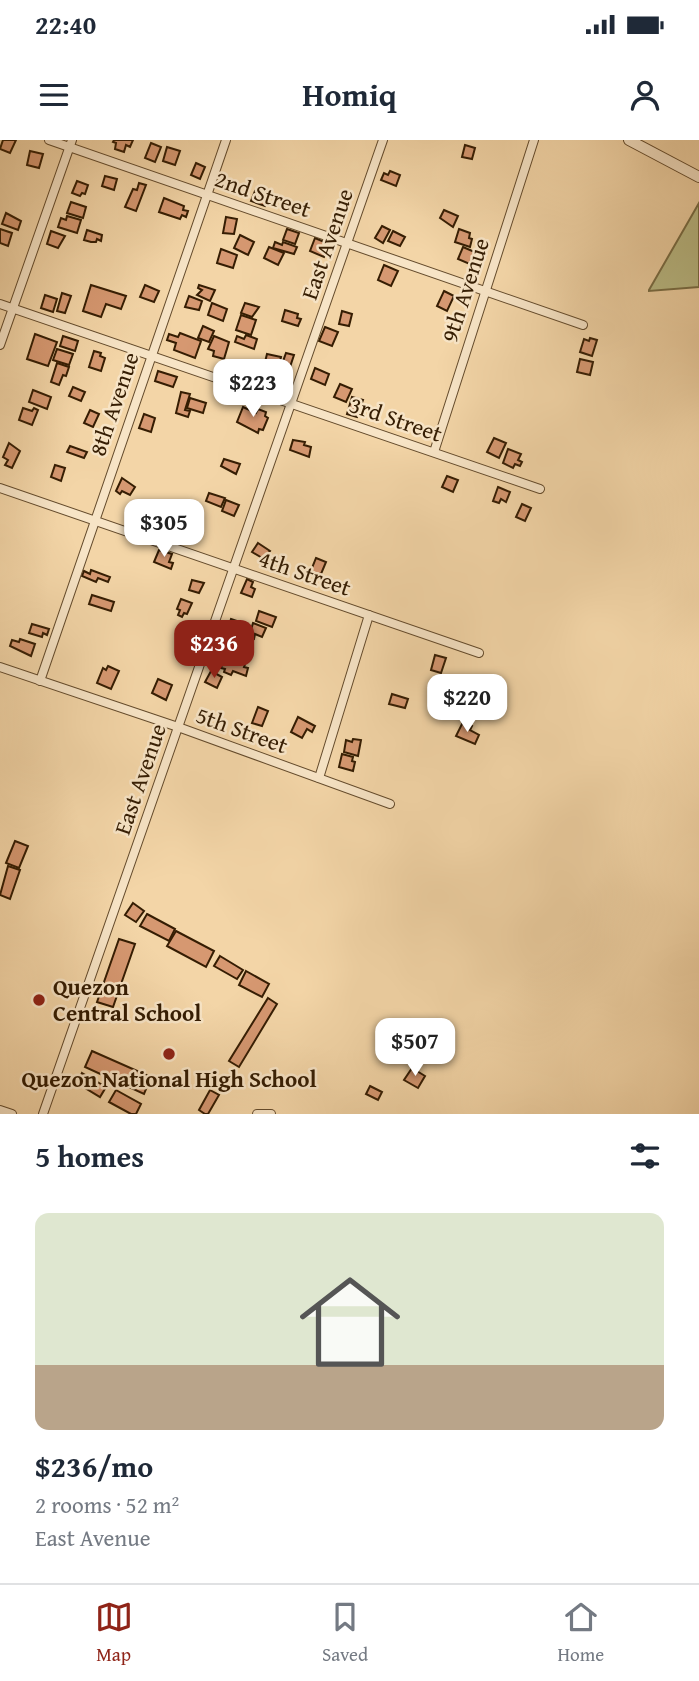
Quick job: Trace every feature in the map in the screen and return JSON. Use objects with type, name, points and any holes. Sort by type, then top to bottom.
[{"type":"street","name":"2nd Street","points":[[49,140],[70,144],[207,195],[583,324]]},
{"type":"street","name":"8th Avenue","points":[[40,681],[226,140]]},
{"type":"street","name":"East Avenue","points":[[43,1114],[383,140]]},
{"type":"street","name":"9th Avenue","points":[[434,452],[534,140]]},
{"type":"street","points":[[629,140],[699,177]]},
{"type":"street","points":[[0,345],[70,144]]},
{"type":"street","name":"3rd Street","points":[[0,304],[540,489]]},
{"type":"street","name":"4th Street","points":[[0,488],[479,653]]},
{"type":"street","points":[[319,778],[369,615]]},
{"type":"street","name":"5th Street","points":[[0,667],[178,727],[390,804]]},
{"type":"street","points":[[0,1110],[12,1114]]},
{"type":"street","points":[[257,1114],[271,1114]]},
{"type":"green space","points":[[699,203],[699,287],[649,291],[649,290]]},
{"type":"building","points":[[3,140],[16,140],[10,153],[0,149]]},
{"type":"building","points":[[114,140],[133,140],[130,147],[126,145],[124,152],[115,149]]},
{"type":"building","points":[[151,143],[161,147],[155,162],[145,158]]},
{"type":"building","points":[[465,145],[475,148],[472,159],[462,157]]},
{"type":"building","points":[[167,147],[180,151],[175,165],[163,161]]},
{"type":"building","points":[[30,151],[43,154],[39,168],[27,165]]},
{"type":"building","points":[[196,163],[205,167],[200,179],[191,175]]},
{"type":"building","points":[[390,171],[400,175],[396,186],[381,180],[384,173],[388,175]]},
{"type":"building","points":[[105,176],[117,179],[114,190],[102,186]]},
{"type":"building","points":[[77,181],[88,185],[85,194],[80,196],[72,193]]},
{"type":"building","points":[[139,183],[146,185],[136,211],[125,207],[133,189],[137,190]]},
{"type":"building","points":[[255,191],[269,196],[265,206],[251,201]]},
{"type":"building","points":[[164,198],[184,206],[183,210],[188,211],[186,217],[182,215],[180,219],[159,212]]},
{"type":"building","points":[[71,202],[86,207],[83,218],[67,213]]},
{"type":"building","points":[[444,210],[458,216],[453,227],[440,218]]},
{"type":"building","points":[[6,213],[21,221],[18,230],[2,224]]},
{"type":"building","points":[[67,216],[81,220],[77,233],[58,227],[61,218],[66,220]]},
{"type":"building","points":[[226,217],[237,219],[234,234],[223,233]]},
{"type":"building","points":[[382,226],[390,230],[383,243],[375,238]]},
{"type":"building","points":[[0,229],[12,233],[8,246],[0,243]]},
{"type":"building","points":[[287,229],[299,233],[295,244],[283,240]]},
{"type":"building","points":[[459,229],[470,233],[470,247],[455,242]]},
{"type":"building","points":[[87,230],[102,235],[101,241],[84,240]]},
{"type":"building","points":[[51,231],[65,236],[58,248],[47,244]]},
{"type":"building","points":[[393,231],[405,237],[400,246],[388,241]]},
{"type":"building","points":[[240,235],[254,242],[248,255],[234,248]]},
{"type":"building","points":[[315,238],[329,244],[324,257],[310,251]]},
{"type":"building","points":[[275,242],[297,247],[294,254],[273,248]]},
{"type":"building","points":[[269,247],[284,253],[278,265],[264,258]]},
{"type":"building","points":[[463,247],[477,253],[472,265],[458,259]]},
{"type":"building","points":[[221,249],[237,255],[233,268],[217,263]]},
{"type":"building","points":[[384,265],[398,271],[391,286],[378,280]]},
{"type":"building","points":[[91,285],[126,296],[121,309],[106,304],[101,317],[83,311]]},
{"type":"building","points":[[145,285],[159,291],[154,302],[140,297]]},
{"type":"building","points":[[199,285],[215,290],[210,301],[197,295],[202,290],[198,288]]},
{"type":"building","points":[[444,291],[454,296],[447,311],[437,306]]},
{"type":"building","points":[[62,293],[71,296],[65,313],[57,311]]},
{"type":"building","points":[[45,295],[57,299],[53,312],[41,308]]},
{"type":"building","points":[[189,296],[202,301],[199,310],[185,307]]},
{"type":"building","points":[[212,303],[227,309],[223,321],[208,315]]},
{"type":"building","points":[[245,303],[259,307],[252,317],[241,313]]},
{"type":"building","points":[[285,310],[298,314],[297,318],[301,319],[298,326],[282,321]]},
{"type":"building","points":[[342,311],[352,314],[349,326],[339,324]]},
{"type":"building","points":[[241,315],[256,320],[251,335],[236,330]]},
{"type":"building","points":[[203,326],[214,331],[209,342],[198,338]]},
{"type":"building","points":[[325,327],[338,332],[332,346],[319,341]]},
{"type":"building","points":[[180,333],[201,341],[195,358],[174,350],[176,343],[167,340],[169,334],[178,337]]},
{"type":"building","points":[[35,334],[57,342],[48,366],[27,359]]},
{"type":"building","points":[[246,335],[257,339],[254,349],[235,342],[237,336],[244,339]]},
{"type":"building","points":[[63,336],[78,341],[75,351],[60,346]]},
{"type":"building","points":[[214,336],[229,342],[224,359],[213,356],[214,351],[208,349]]},
{"type":"building","points":[[590,338],[597,340],[592,356],[580,352],[584,339],[589,341]]},
{"type":"building","points":[[57,349],[73,354],[69,365],[53,360]]},
{"type":"building","points":[[94,351],[105,358],[101,371],[89,367]]},
{"type":"building","points":[[286,353],[294,355],[289,370],[281,367]]},
{"type":"building","points":[[267,354],[281,357],[279,365],[265,362]]},
{"type":"building","points":[[580,359],[593,362],[590,375],[577,372]]},
{"type":"building","points":[[57,363],[69,367],[59,385],[51,382]]},
{"type":"building","points":[[315,368],[329,374],[325,385],[311,379]]},
{"type":"building","points":[[158,371],[177,377],[173,387],[155,381]]},
{"type":"building","points":[[340,384],[352,389],[346,402],[334,397]]},
{"type":"building","points":[[73,387],[85,392],[81,401],[69,396]]},
{"type":"building","points":[[33,390],[51,397],[47,409],[29,402]]},
{"type":"building","points":[[181,392],[190,394],[185,410],[190,411],[188,417],[176,413]]},
{"type":"building","points":[[352,397],[363,400],[357,417],[347,414]]},
{"type":"building","points":[[190,398],[206,403],[203,413],[187,408]]},
{"type":"building","points":[[243,407],[256,413],[258,409],[266,412],[265,416],[268,418],[263,430],[259,429],[258,433],[237,422]]},
{"type":"building","points":[[23,408],[38,410],[32,425],[19,420]]},
{"type":"building","points":[[90,410],[99,414],[93,427],[84,423]]},
{"type":"building","points":[[144,414],[155,418],[151,432],[139,428]]},
{"type":"building","points":[[494,438],[506,443],[499,458],[487,452]]},
{"type":"building","points":[[293,440],[305,442],[304,445],[311,447],[309,457],[290,450]]},
{"type":"building","points":[[9,443],[20,451],[12,468],[5,465],[8,460],[3,457]]},
{"type":"building","points":[[70,446],[87,452],[84,458],[67,452]]},
{"type":"building","points":[[508,449],[521,454],[518,460],[522,462],[520,466],[515,464],[513,468],[503,463]]},
{"type":"building","points":[[224,459],[240,464],[236,474],[221,466]]},
{"type":"building","points":[[55,465],[65,468],[61,481],[51,477]]},
{"type":"building","points":[[447,476],[458,480],[453,492],[442,487]]},
{"type":"building","points":[[122,478],[135,487],[130,495],[116,491]]},
{"type":"building","points":[[498,487],[510,492],[506,502],[501,499],[499,503],[493,501]]},
{"type":"building","points":[[209,493],[225,498],[221,507],[206,501]]},
{"type":"building","points":[[226,500],[239,505],[234,516],[222,511]]},
{"type":"building","points":[[154,502],[170,507],[165,522],[149,516]]},
{"type":"building","points":[[522,504],[531,508],[525,521],[516,517]]},
{"type":"building","points":[[175,510],[185,516],[179,532],[165,527],[171,512],[174,513]]},
{"type":"building","points":[[258,543],[270,551],[264,559],[252,552]]},
{"type":"building","points":[[159,550],[172,554],[169,562],[173,563],[171,569],[154,562]]},
{"type":"building","points":[[316,558],[326,562],[321,574],[310,573]]},
{"type":"building","points":[[91,570],[110,577],[108,582],[98,578],[96,582],[82,576],[84,571],[90,574]]},
{"type":"building","points":[[247,579],[253,582],[251,587],[255,589],[252,597],[241,593]]},
{"type":"building","points":[[192,580],[204,583],[199,593],[189,590]]},
{"type":"building","points":[[92,595],[114,602],[111,611],[89,604]]},
{"type":"building","points":[[181,599],[192,603],[187,614],[184,613],[182,617],[178,615],[180,610],[177,609]]},
{"type":"building","points":[[259,611],[276,617],[272,627],[256,621]]},
{"type":"building","points":[[231,619],[246,624],[243,631],[239,630],[237,635],[227,632]]},
{"type":"building","points":[[253,623],[266,628],[262,637],[255,634],[254,639],[249,637]]},
{"type":"building","points":[[32,624],[49,629],[47,635],[43,633],[42,637],[29,633]]},
{"type":"building","points":[[224,634],[233,637],[231,650],[220,646]]},
{"type":"building","points":[[20,639],[35,644],[31,656],[10,646],[12,640],[19,642]]},
{"type":"building","points":[[225,654],[246,662],[246,676],[233,671],[231,675],[224,672],[225,669],[221,668]]},
{"type":"building","points":[[435,655],[446,658],[441,673],[431,670]]},
{"type":"building","points":[[108,666],[119,671],[111,689],[97,683],[103,668],[106,670]]},
{"type":"building","points":[[211,671],[222,677],[217,688],[205,682]]},
{"type":"building","points":[[158,679],[172,685],[166,700],[152,693]]},
{"type":"building","points":[[392,694],[408,699],[405,708],[389,704]]},
{"type":"building","points":[[258,707],[268,711],[262,726],[252,723]]},
{"type":"building","points":[[298,717],[315,726],[312,732],[307,729],[302,738],[291,732]]},
{"type":"building","points":[[463,722],[472,726],[470,730],[479,735],[475,744],[456,736]]},
{"type":"building","points":[[353,739],[361,740],[358,756],[344,752],[346,740],[352,742]]},
{"type":"building","points":[[342,754],[353,757],[353,771],[339,767]]},
{"type":"building","points":[[15,841],[28,846],[19,868],[6,863]]},
{"type":"building","points":[[8,866],[20,870],[10,899],[0,895]]},
{"type":"building","points":[[133,903],[144,911],[136,922],[125,915]]},
{"type":"building","points":[[147,914],[175,929],[169,941],[140,926]]},
{"type":"building","points":[[176,931],[214,951],[206,967],[167,946]]},
{"type":"building","points":[[119,939],[135,944],[113,1007],[97,1002]]},
{"type":"building","points":[[220,956],[243,970],[237,979],[214,966]]},
{"type":"building","points":[[246,971],[269,984],[262,997],[239,985]]},
{"type":"building","points":[[268,998],[277,1004],[239,1067],[229,1061]]},
{"type":"building","points":[[92,1051],[151,1077],[144,1094],[85,1067]]},
{"type":"building","points":[[412,1068],[425,1076],[418,1088],[404,1080]]},
{"type":"building","points":[[82,1073],[106,1087],[100,1097],[77,1083]]},
{"type":"building","points":[[370,1086],[382,1092],[378,1100],[366,1094]]},
{"type":"building","points":[[116,1090],[141,1104],[136,1114],[109,1102]]},
{"type":"building","points":[[210,1090],[219,1095],[208,1114],[205,1114],[199,1110]]},
{"type":"place","name":"Quezon Central School","points":[[39,1000]]},
{"type":"place","name":"Quezon National High School","points":[[169,1054]]}]
